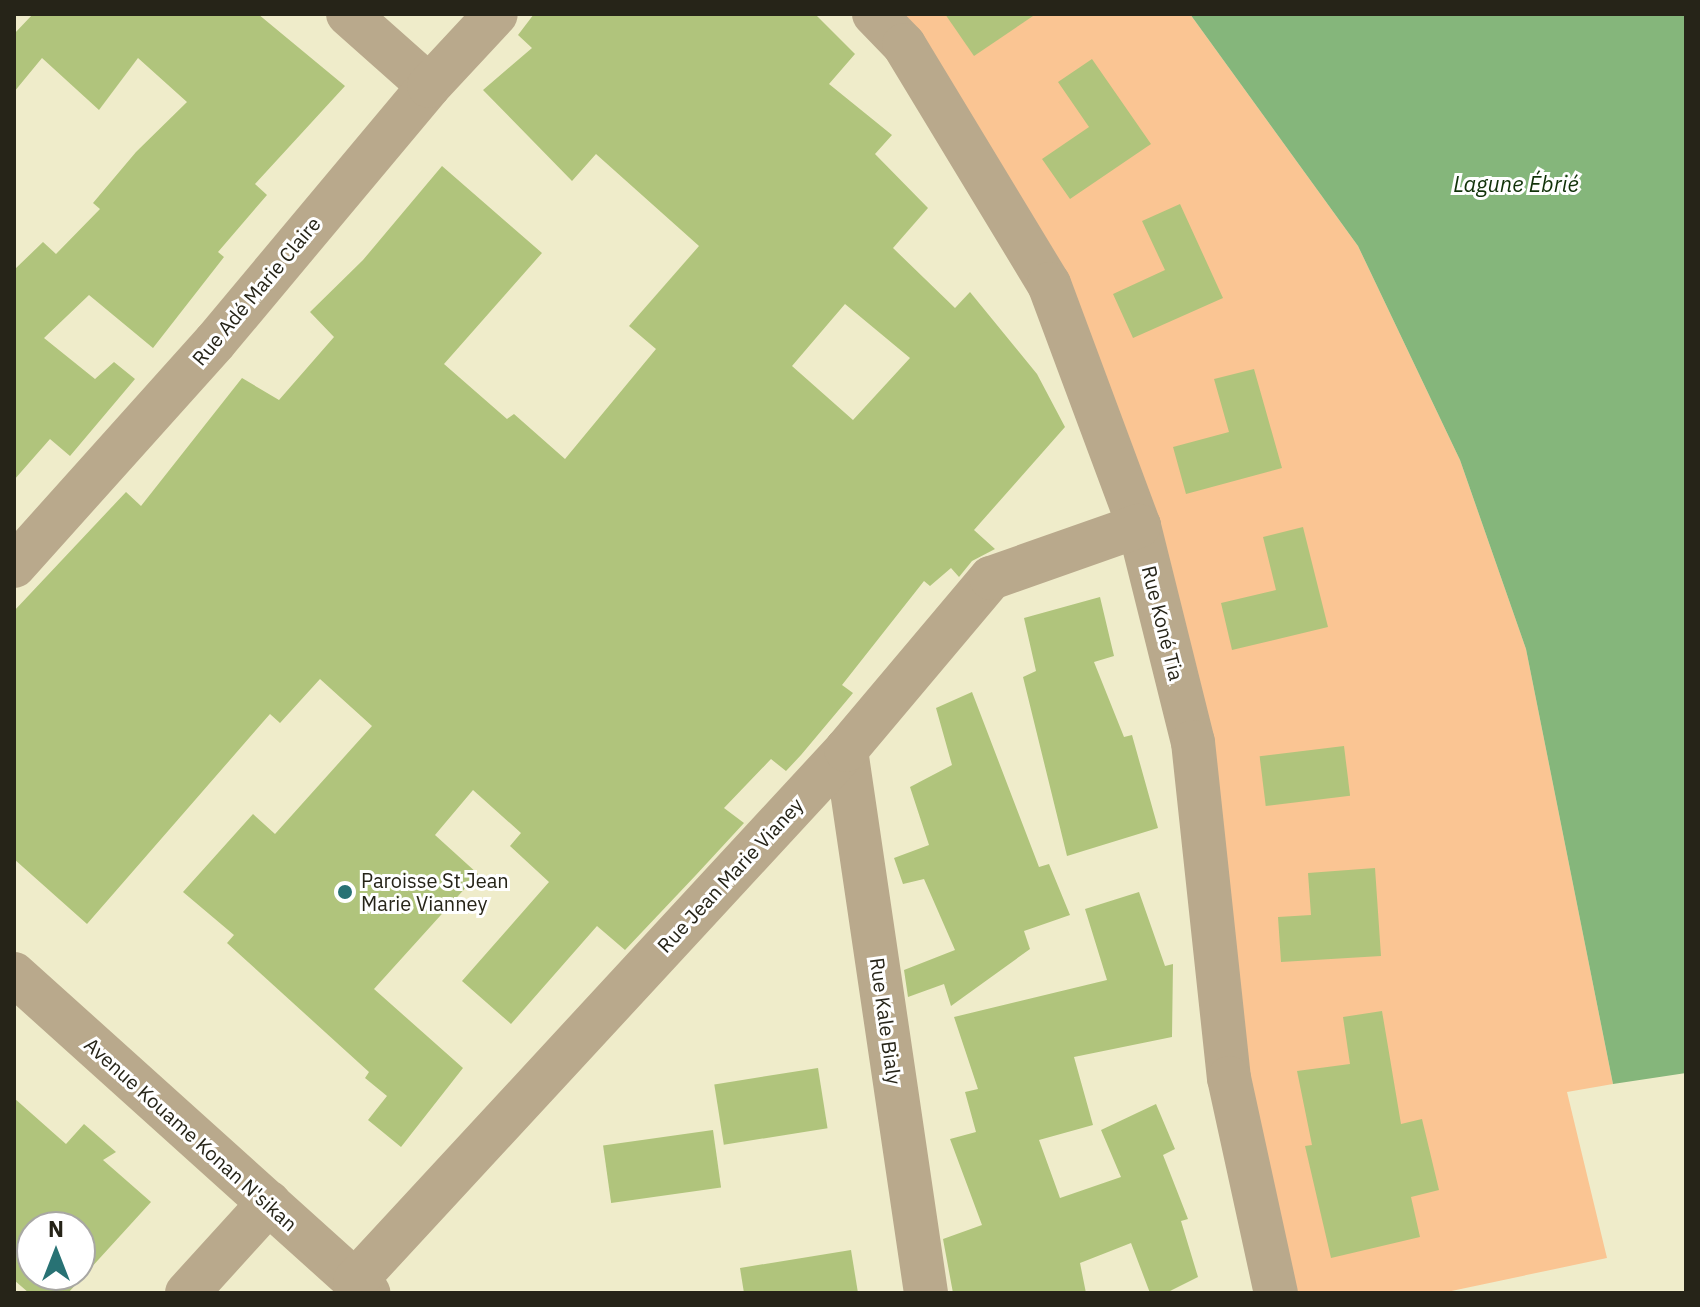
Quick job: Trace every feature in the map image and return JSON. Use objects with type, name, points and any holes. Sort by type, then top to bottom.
[{"type":"street","points":[[348,14],[414,73]]},
{"type":"street","name":"Rue Adé Marie Claire","points":[[14,566],[215,342],[414,73],[496,14]]},
{"type":"street","name":"Rue Koné Tia","points":[[874,14],[904,45],[1049,284],[1139,526],[1193,742],[1229,1078],[1276,1293]]},
{"type":"street","name":"Rue Jean Marie Vianey","points":[[362,1287],[846,750],[991,578],[1139,526]]},
{"type":"street","name":"Rue Kale Bialy","points":[[846,750],[926,1293]]},
{"type":"street","name":"Avenue Kouame Konan N'sikan","points":[[14,974],[362,1287]]},
{"type":"street","points":[[187,1293],[269,1203]]},
{"type":"shaded area","points":[[874,14],[1190,14],[1358,246],[1460,460],[1526,649],[1613,1084],[1567,1092],[1607,1258],[1442,1293],[1279,1293],[1193,742],[1049,284]]},
{"type":"water","name":"Lagune Ébrié","points":[[1190,14],[1686,14],[1686,1073],[1613,1084],[1526,649],[1460,460],[1358,246]]},
{"type":"building","points":[[33,14],[258,14],[345,86],[255,184],[267,195],[218,252],[224,257],[153,348],[89,295],[44,338],[95,379],[114,362],[135,379],[70,456],[50,439],[14,480],[14,270],[43,242],[56,254],[100,209],[93,203],[136,152],[187,102],[138,58],[99,110],[42,58],[14,92],[14,34]]},
{"type":"building","points":[[534,14],[815,14],[855,54],[829,84],[892,135],[875,154],[928,208],[893,248],[955,308],[970,292],[1037,374],[1065,427],[974,530],[995,549],[972,561],[959,577],[951,568],[930,586],[924,581],[842,685],[853,693],[801,755],[786,771],[771,759],[724,808],[744,823],[696,875],[625,950],[597,926],[511,1024],[462,981],[549,882],[510,846],[521,833],[473,790],[435,835],[478,874],[374,989],[463,1068],[401,1147],[368,1120],[387,1096],[365,1078],[369,1072],[227,943],[234,935],[183,892],[253,814],[275,834],[372,726],[320,679],[280,723],[270,714],[87,924],[14,859],[14,611],[126,492],[141,506],[242,378],[279,400],[334,337],[310,312],[363,260],[442,166],[542,253],[444,364],[507,419],[514,414],[565,459],[656,349],[629,326],[699,246],[596,154],[572,181],[483,90],[532,48],[518,35]],"holes":[[[845,304],[910,358],[853,420],[792,366]]]},
{"type":"building","points":[[945,14],[1036,14],[974,56]]},
{"type":"building","points":[[1092,59],[1151,144],[1070,199],[1042,159],[1089,127],[1058,82]]},
{"type":"building","points":[[1180,204],[1223,298],[1133,338],[1113,294],[1165,270],[1142,221]]},
{"type":"building","points":[[1254,369],[1282,468],[1186,494],[1173,447],[1229,432],[1214,379]]},
{"type":"building","points":[[1303,527],[1328,627],[1232,650],[1221,603],[1276,590],[1263,537]]},
{"type":"building","points":[[1100,597],[1114,656],[1094,662],[1124,737],[1132,735],[1158,828],[1067,856],[1023,677],[1036,671],[1024,618]]},
{"type":"building","points":[[972,692],[1039,867],[1049,864],[1070,915],[1024,931],[1030,949],[951,1006],[944,984],[908,997],[904,970],[955,950],[924,879],[903,884],[894,858],[929,845],[910,787],[952,765],[936,708]]},
{"type":"building","points":[[1344,746],[1350,796],[1266,806],[1260,756]]},
{"type":"building","points":[[1375,868],[1381,956],[1281,962],[1278,917],[1311,915],[1308,873]]},
{"type":"building","points":[[1139,892],[1165,966],[1173,964],[1172,1037],[1074,1057],[1093,1125],[1039,1140],[1060,1198],[1121,1177],[1101,1130],[1156,1104],[1175,1149],[1163,1155],[1188,1219],[1181,1221],[1198,1277],[1166,1293],[1150,1293],[1131,1243],[1080,1263],[1086,1293],[953,1293],[943,1239],[982,1225],[950,1139],[976,1132],[965,1092],[978,1089],[954,1017],[1107,980],[1085,909]]},
{"type":"building","points":[[1382,1011],[1401,1124],[1422,1119],[1439,1190],[1411,1197],[1420,1237],[1331,1258],[1305,1146],[1312,1145],[1297,1071],[1350,1064],[1343,1017]]},
{"type":"building","points":[[818,1068],[828,1128],[724,1145],[714,1084]]},
{"type":"building","points":[[14,1098],[66,1144],[84,1124],[116,1152],[103,1160],[151,1202],[96,1262],[96,1211],[16,1211],[16,1282]]},
{"type":"building","points":[[713,1130],[721,1187],[611,1203],[603,1145]]},
{"type":"building","points":[[851,1250],[858,1293],[744,1293],[740,1268]]},
{"type":"building","points":[[27,1291],[70,1291],[68,1293]]},
{"type":"place","name":"Paroisse St Jean Marie Vianney","points":[[345,892]]}]
